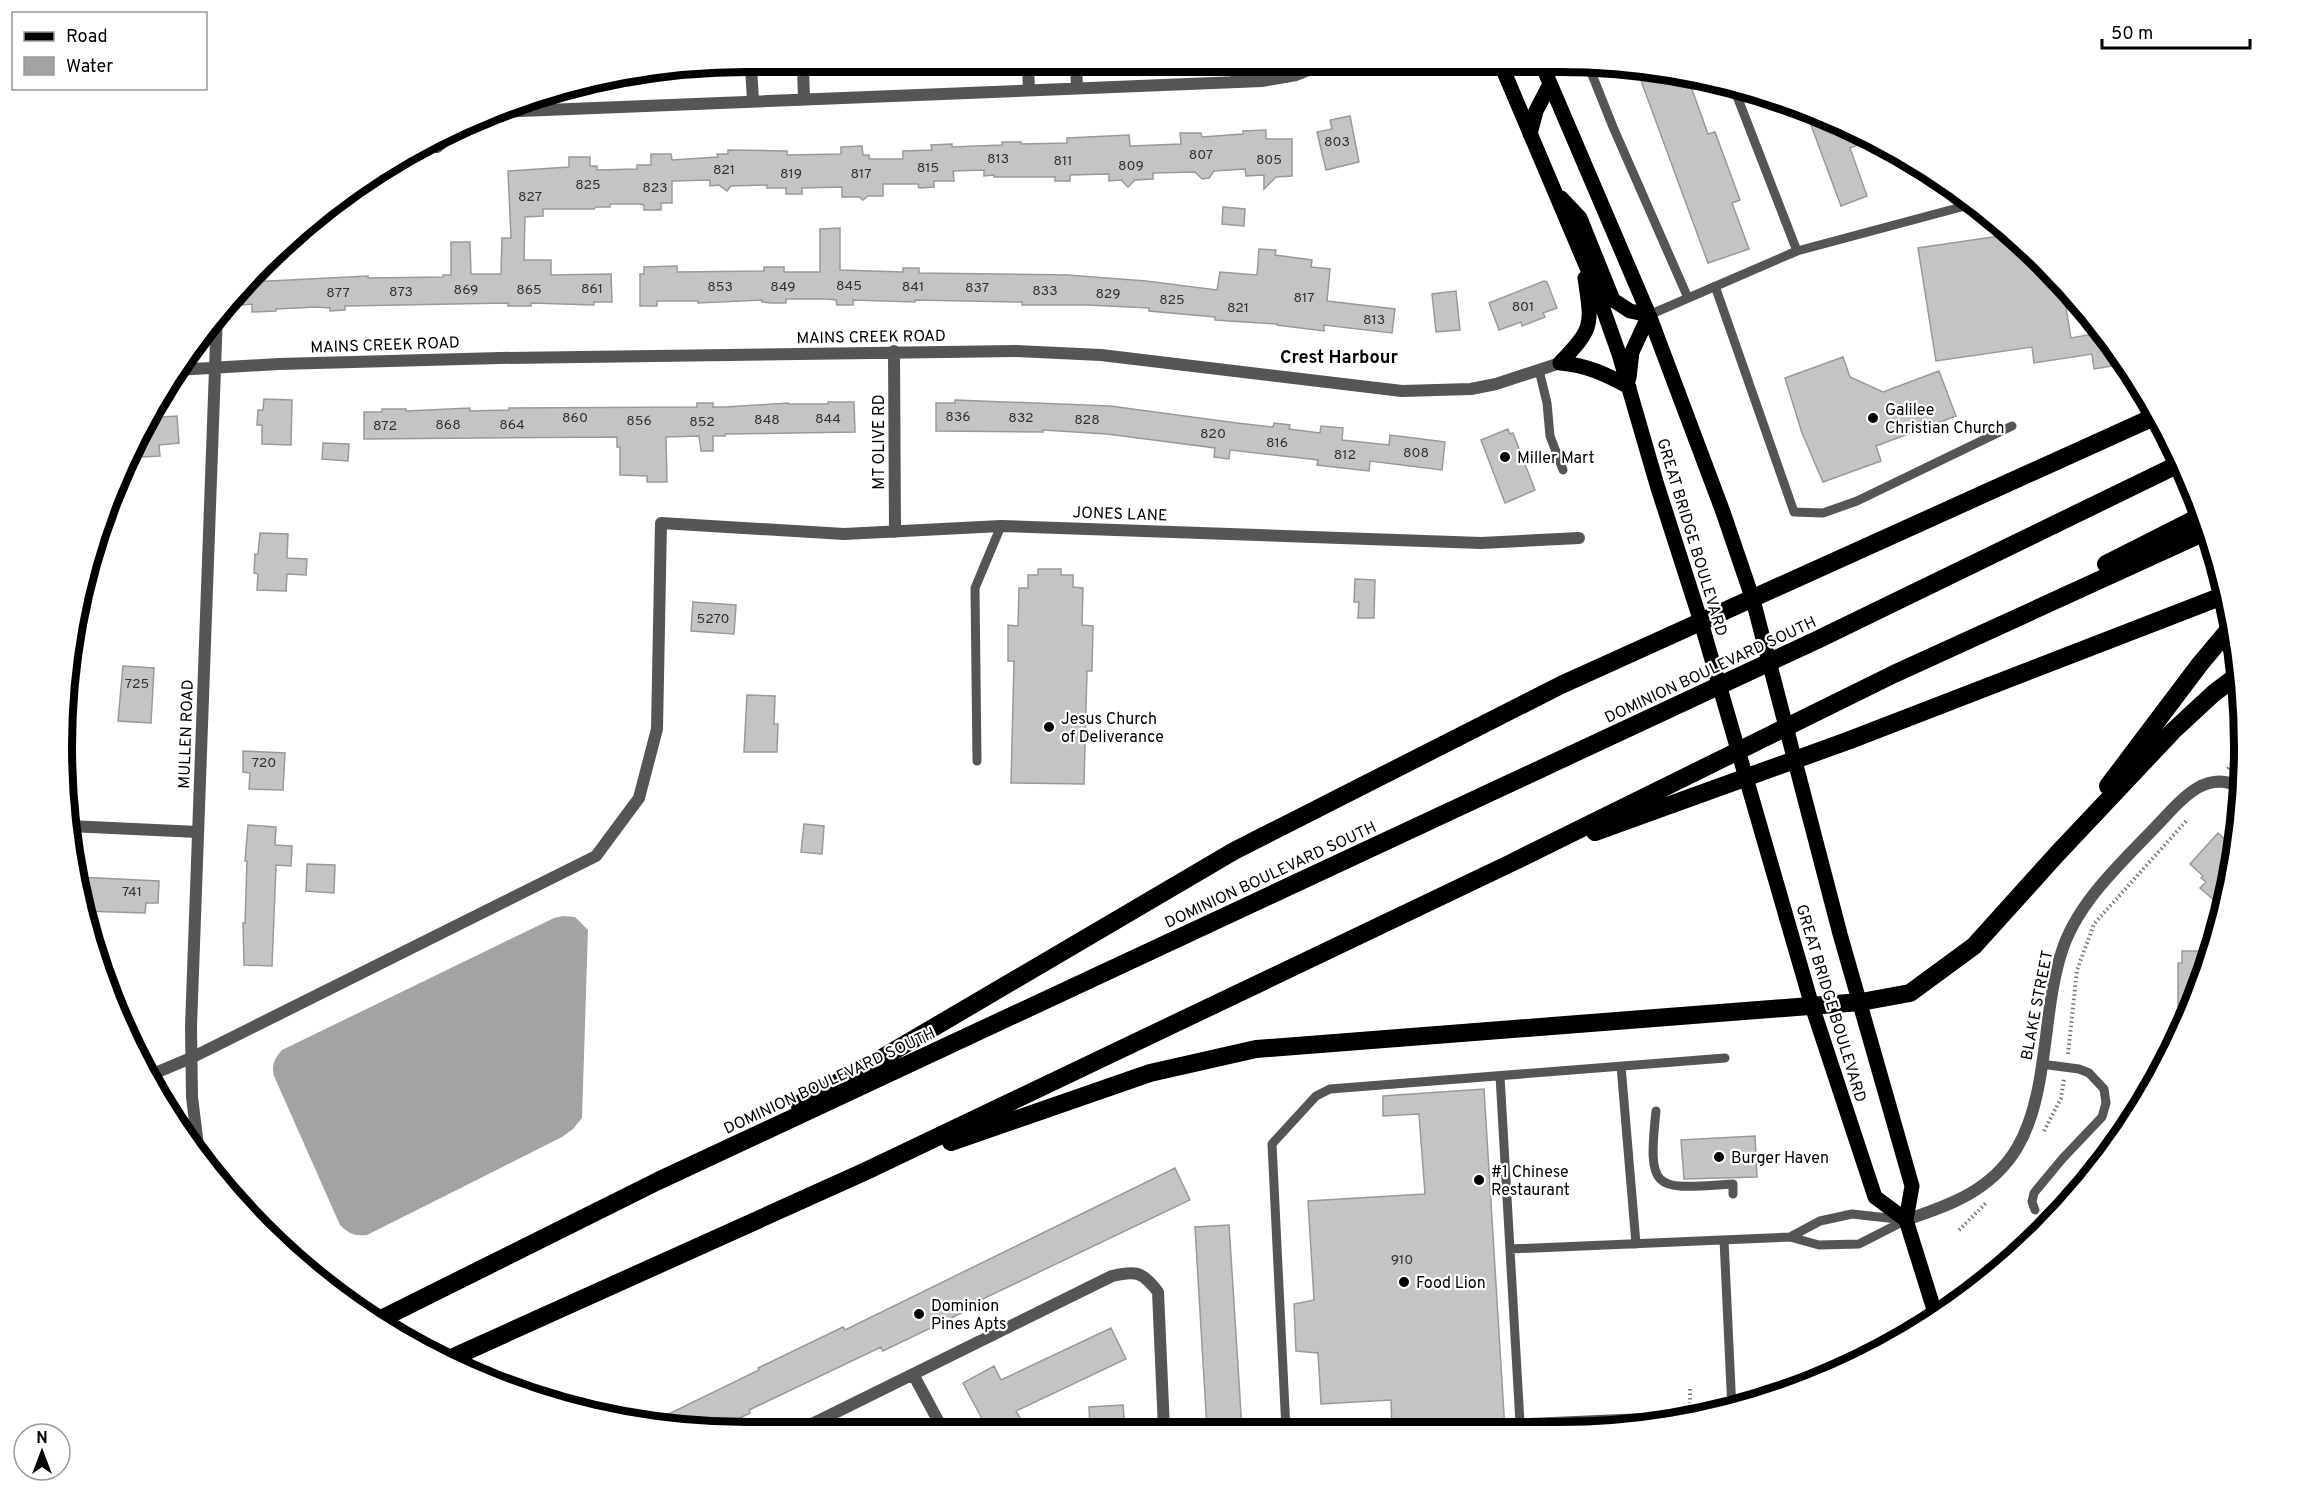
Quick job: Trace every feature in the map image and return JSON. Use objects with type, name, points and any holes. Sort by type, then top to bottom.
[{"type":"highway","points":[[658,1181],[880,1059],[1234,851],[1561,686],[2149,419]]},
{"type":"highway","name":"DOMINION BOULEVARD SOUTH","points":[[386,1317],[658,1181],[1819,639],[2173,467]]},
{"type":"highway","points":[[1894,674],[2194,520]]},
{"type":"highway","points":[[456,1356],[866,1171],[1509,864],[1837,701],[2199,534]]},
{"type":"highway","points":[[1509,864],[1682,799],[1850,740],[2217,598]]},
{"type":"highway","points":[[2057,854],[2224,635]]},
{"type":"highway","points":[[866,1171],[1150,1073],[1256,1049],[1861,1002],[1910,993],[1974,946],[2057,854],[2173,732],[2230,681]]},
{"type":"main road","name":"GREAT BRIDGE BOULEVARD","points":[[1504,72],[1581,255],[1615,343],[1701,622],[1812,1006],[1875,1197],[1905,1220]]},
{"type":"main road","name":"GREAT BRIDGE BOULEVARD","points":[[1547,75],[1649,315],[1753,600],[1840,934],[1912,1186],[1905,1220],[1934,1308]]},
{"type":"main road","points":[[1530,134],[1547,75]]},
{"type":"main road","points":[[1554,191],[1580,218],[1613,300],[1630,312],[1649,315],[1632,352],[1629,387],[1604,373],[1582,365],[1560,363]]},
{"type":"main road","points":[[1560,363],[1584,337],[1590,321],[1581,255]]},
{"type":"street","points":[[751,72],[753,101]]},
{"type":"street","points":[[803,72],[804,99]]},
{"type":"street","points":[[1028,72],[1029,89]]},
{"type":"street","points":[[1076,72],[1077,87]]},
{"type":"street","points":[[1235,72],[1238,82]]},
{"type":"street","points":[[524,110],[1238,82],[1281,78],[1300,72]]},
{"type":"street","name":"MULLEN ROAD","points":[[197,1138],[192,1096],[191,1058],[216,330]]},
{"type":"street","name":"MT OLIVE RD","points":[[894,351],[895,532]]},
{"type":"street","name":"MAINS CREEK ROAD","points":[[188,369],[291,363],[500,358],[1016,351],[1101,355],[1402,391],[1470,389],[1496,384],[1560,363]]},
{"type":"street","name":"JONES LANE","points":[[191,1058],[596,856],[639,798],[657,729],[661,523],[844,534],[1001,526],[1481,543],[1579,538]]},
{"type":"street","points":[[2217,782],[2233,784]]},
{"type":"street","name":"BLAKE STREET","points":[[1905,1220],[1953,1203],[1973,1193],[1999,1171],[2018,1146],[2026,1129],[2036,1092],[2061,954],[2082,911],[2118,867],[2186,794],[2203,784],[2217,782]]},
{"type":"street","points":[[77,826],[198,831]]},
{"type":"street","points":[[156,1073],[191,1058]]},
{"type":"street","points":[[816,1422],[1112,1276],[1130,1271],[1148,1278],[1158,1292],[1164,1422]]},
{"type":"street","points":[[913,1374],[939,1422]]},
{"type":"lane","points":[[1591,73],[1688,298]]},
{"type":"lane","points":[[1737,96],[1797,250]]},
{"type":"lane","points":[[1649,315],[1797,250],[1963,206]]},
{"type":"lane","points":[[1715,286],[1794,512],[1823,513],[1857,501],[2012,426]]},
{"type":"lane","points":[[1539,370],[1547,403],[1550,436],[1563,470]]},
{"type":"lane","points":[[977,761],[975,588],[1001,526]]},
{"type":"lane","points":[[1286,1422],[1272,1144],[1316,1095],[1330,1089],[1725,1058]]},
{"type":"lane","points":[[2035,1210],[2032,1202],[2034,1193],[2102,1117],[2106,1103],[2104,1089],[2089,1073],[2041,1064]]},
{"type":"lane","points":[[1621,1066],[1635,1244]]},
{"type":"lane","points":[[1500,1076],[1520,1422]]},
{"type":"lane","points":[[1656,1111],[1652,1145],[1657,1178],[1665,1184],[1683,1187],[1732,1184],[1733,1194]]},
{"type":"lane","points":[[1790,1237],[1820,1221],[1852,1214],[1905,1220]]},
{"type":"lane","points":[[1510,1249],[1790,1237],[1819,1245],[1859,1244],[1905,1220]]},
{"type":"lane","points":[[1724,1240],[1732,1400]]},
{"type":"lane","points":[[1543,1422],[1627,1418]]},
{"type":"path","points":[[2217,782],[2234,762]]},
{"type":"path","points":[[2042,1136],[2061,1098],[2077,970],[2094,924],[2188,818]]},
{"type":"path","points":[[1959,1230],[1993,1197]]},
{"type":"path","points":[[1766,1385],[1766,1389]]},
{"type":"water","points":[[575,917],[588,930],[582,1118],[562,1137],[367,1235],[355,1235],[346,1230],[340,1225],[274,1076],[273,1065],[277,1056],[282,1050],[554,918]]},
{"type":"building","points":[[1640,77],[1690,85],[1708,134],[1715,132],[1740,200],[1732,203],[1749,249],[1708,263]]},
{"type":"building","points":[[1350,116],[1359,162],[1326,170],[1317,132],[1332,129],[1330,120]]},
{"type":"building","points":[[1809,120],[1861,144],[1850,148],[1867,196],[1841,206]]},
{"type":"building","points":[[1266,130],[1266,139],[1292,139],[1292,176],[1276,177],[1264,189],[1264,175],[1246,176],[1245,169],[1214,171],[1209,178],[1202,179],[1195,172],[1153,173],[1153,179],[1135,180],[1128,187],[1121,180],[1109,181],[1109,174],[1070,175],[1070,181],[1055,181],[1055,177],[984,176],[984,170],[953,171],[954,181],[934,181],[934,187],[919,188],[918,184],[883,184],[883,196],[868,196],[863,200],[859,197],[842,197],[842,187],[802,188],[802,194],[786,194],[786,188],[767,188],[767,185],[731,186],[727,191],[719,185],[710,186],[710,180],[672,181],[672,203],[661,203],[661,210],[644,210],[644,205],[640,204],[610,204],[610,207],[594,209],[543,209],[543,216],[525,217],[524,260],[551,260],[551,275],[611,274],[612,302],[594,302],[594,305],[531,303],[531,306],[508,306],[508,303],[345,306],[345,310],[330,311],[330,308],[316,307],[252,312],[252,304],[243,305],[243,299],[259,282],[368,276],[368,278],[451,275],[451,242],[470,242],[471,274],[501,274],[502,238],[511,238],[508,171],[569,167],[569,157],[590,157],[590,166],[597,166],[597,170],[637,169],[637,165],[651,165],[651,154],[671,154],[672,160],[718,157],[717,154],[728,154],[728,150],[787,151],[787,155],[841,154],[841,147],[862,146],[863,155],[869,155],[869,159],[903,159],[903,151],[932,150],[931,145],[952,144],[952,147],[1002,145],[1002,142],[1067,143],[1067,138],[1129,135],[1130,146],[1181,144],[1180,133],[1201,133],[1202,137],[1243,134],[1243,131]]},
{"type":"building","points":[[1223,207],[1245,209],[1244,226],[1222,224]]},
{"type":"building","points":[[840,228],[840,270],[903,272],[903,268],[919,268],[919,273],[1067,275],[1146,281],[1217,290],[1220,272],[1257,275],[1259,249],[1276,250],[1275,255],[1312,260],[1311,267],[1330,269],[1327,301],[1395,309],[1392,333],[1324,325],[1324,331],[1277,324],[1215,320],[1215,317],[1149,311],[1149,308],[1022,305],[1022,302],[853,300],[853,305],[837,305],[836,300],[786,299],[786,303],[762,302],[762,300],[698,303],[698,301],[657,301],[657,306],[640,306],[640,274],[644,274],[644,267],[677,266],[677,272],[764,271],[764,267],[784,267],[784,272],[820,272],[820,229]]},
{"type":"building","points":[[1999,236],[2065,301],[2071,338],[2093,334],[2115,365],[2094,369],[2092,354],[2034,363],[2032,347],[1936,361],[1918,248]]},
{"type":"building","points":[[1544,281],[1547,282],[1557,308],[1543,313],[1545,317],[1522,326],[1521,322],[1499,330],[1489,303]]},
{"type":"building","points":[[1456,291],[1460,330],[1436,332],[1432,294]]},
{"type":"building","name":"Galilee Christian Church","points":[[1843,357],[1850,377],[1883,392],[1939,371],[1956,416],[1876,446],[1881,461],[1823,482],[1802,433],[1785,378]]},
{"type":"building","points":[[264,399],[292,400],[291,445],[262,444],[262,425],[257,425],[258,410],[263,410]]},
{"type":"building","points":[[955,400],[1110,406],[1273,427],[1274,423],[1290,425],[1289,429],[1320,433],[1321,426],[1343,428],[1342,440],[1389,445],[1390,435],[1445,442],[1442,470],[1370,461],[1369,471],[1317,465],[1318,460],[1230,450],[1229,459],[1214,457],[1215,448],[1107,434],[1043,430],[1043,432],[936,431],[936,403],[955,403]]},
{"type":"building","points":[[828,402],[854,402],[855,432],[725,434],[725,436],[713,436],[713,451],[701,451],[699,436],[666,437],[667,482],[647,482],[647,476],[620,475],[620,447],[617,447],[617,437],[364,439],[364,412],[382,412],[382,409],[406,409],[406,411],[470,408],[470,411],[509,410],[509,408],[697,407],[697,403],[713,403],[713,407],[725,407],[788,403],[828,404]]},
{"type":"building","points":[[177,416],[179,443],[159,445],[160,456],[142,457],[141,449],[158,417]]},
{"type":"building","name":"Miller Mart","points":[[1508,429],[1510,434],[1513,433],[1535,490],[1505,503],[1481,440]]},
{"type":"building","points":[[323,443],[349,444],[348,461],[322,459]]},
{"type":"building","points":[[260,533],[288,534],[287,558],[307,559],[306,575],[287,574],[286,591],[257,590],[258,574],[254,573],[255,554],[258,554]]},
{"type":"building","name":"Jesus Church of Deliverance","points":[[1038,569],[1061,569],[1061,575],[1073,575],[1073,587],[1083,588],[1082,625],[1093,626],[1092,671],[1087,671],[1084,784],[1011,783],[1014,661],[1008,661],[1008,625],[1018,626],[1019,588],[1028,588],[1028,575],[1038,575]]},
{"type":"building","points":[[1355,579],[1375,580],[1374,618],[1358,618],[1359,602],[1354,602]]},
{"type":"building","points":[[693,602],[736,605],[734,634],[691,631]]},
{"type":"building","points":[[123,666],[154,668],[151,723],[118,721]]},
{"type":"building","points":[[747,695],[775,696],[774,724],[778,724],[777,752],[744,752]]},
{"type":"building","points":[[243,751],[285,753],[283,790],[249,789],[250,773],[243,772]]},
{"type":"building","points":[[804,824],[824,826],[822,854],[801,852]]},
{"type":"building","points":[[248,825],[276,827],[275,845],[292,846],[291,866],[276,865],[272,966],[244,965],[243,923],[245,923],[247,861],[245,861]]},
{"type":"building","points":[[2218,833],[2227,841],[2216,902],[2200,888],[2206,882],[2190,864]]},
{"type":"building","points":[[307,864],[335,865],[334,893],[306,891]]},
{"type":"building","points":[[85,877],[159,881],[158,903],[146,903],[145,913],[93,911]]},
{"type":"building","points":[[2182,951],[2202,951],[2178,1016],[2178,963],[2182,963]]},
{"type":"building","points":[[1484,1089],[1504,1422],[1392,1422],[1391,1400],[1321,1404],[1318,1353],[1296,1351],[1294,1304],[1314,1300],[1308,1201],[1425,1194],[1419,1114],[1383,1116],[1383,1096]]},
{"type":"building","name":"Burger Haven","points":[[1755,1136],[1757,1177],[1684,1179],[1681,1140]]},
{"type":"building","points":[[1175,1168],[1190,1200],[968,1306],[970,1309],[883,1351],[881,1347],[749,1410],[750,1413],[732,1422],[663,1417],[843,1327],[845,1330]]},
{"type":"building","points":[[1229,1225],[1242,1422],[1207,1422],[1195,1227]]},
{"type":"building","points":[[1111,1328],[1126,1359],[1016,1411],[1022,1422],[984,1422],[963,1383],[994,1366],[1001,1380]]},
{"type":"building","points":[[1123,1405],[1124,1422],[1090,1422],[1089,1407]]},
{"type":"place","name":"Galilee Christian Church","points":[[1873,418]]},
{"type":"place","name":"Miller Mart","points":[[1505,457]]},
{"type":"place","name":"Jesus Church of Deliverance","points":[[1049,727]]},
{"type":"place","name":"Burger Haven","points":[[1719,1157]]},
{"type":"place","name":"#1 Chinese Restaurant","points":[[1479,1180]]},
{"type":"place","name":"Food Lion","points":[[1404,1282]]},
{"type":"place","name":"Dominion Pines Apts","points":[[919,1314]]},
{"type":"district","name":"Crest Harbour","points":[[1339,357]]}]
